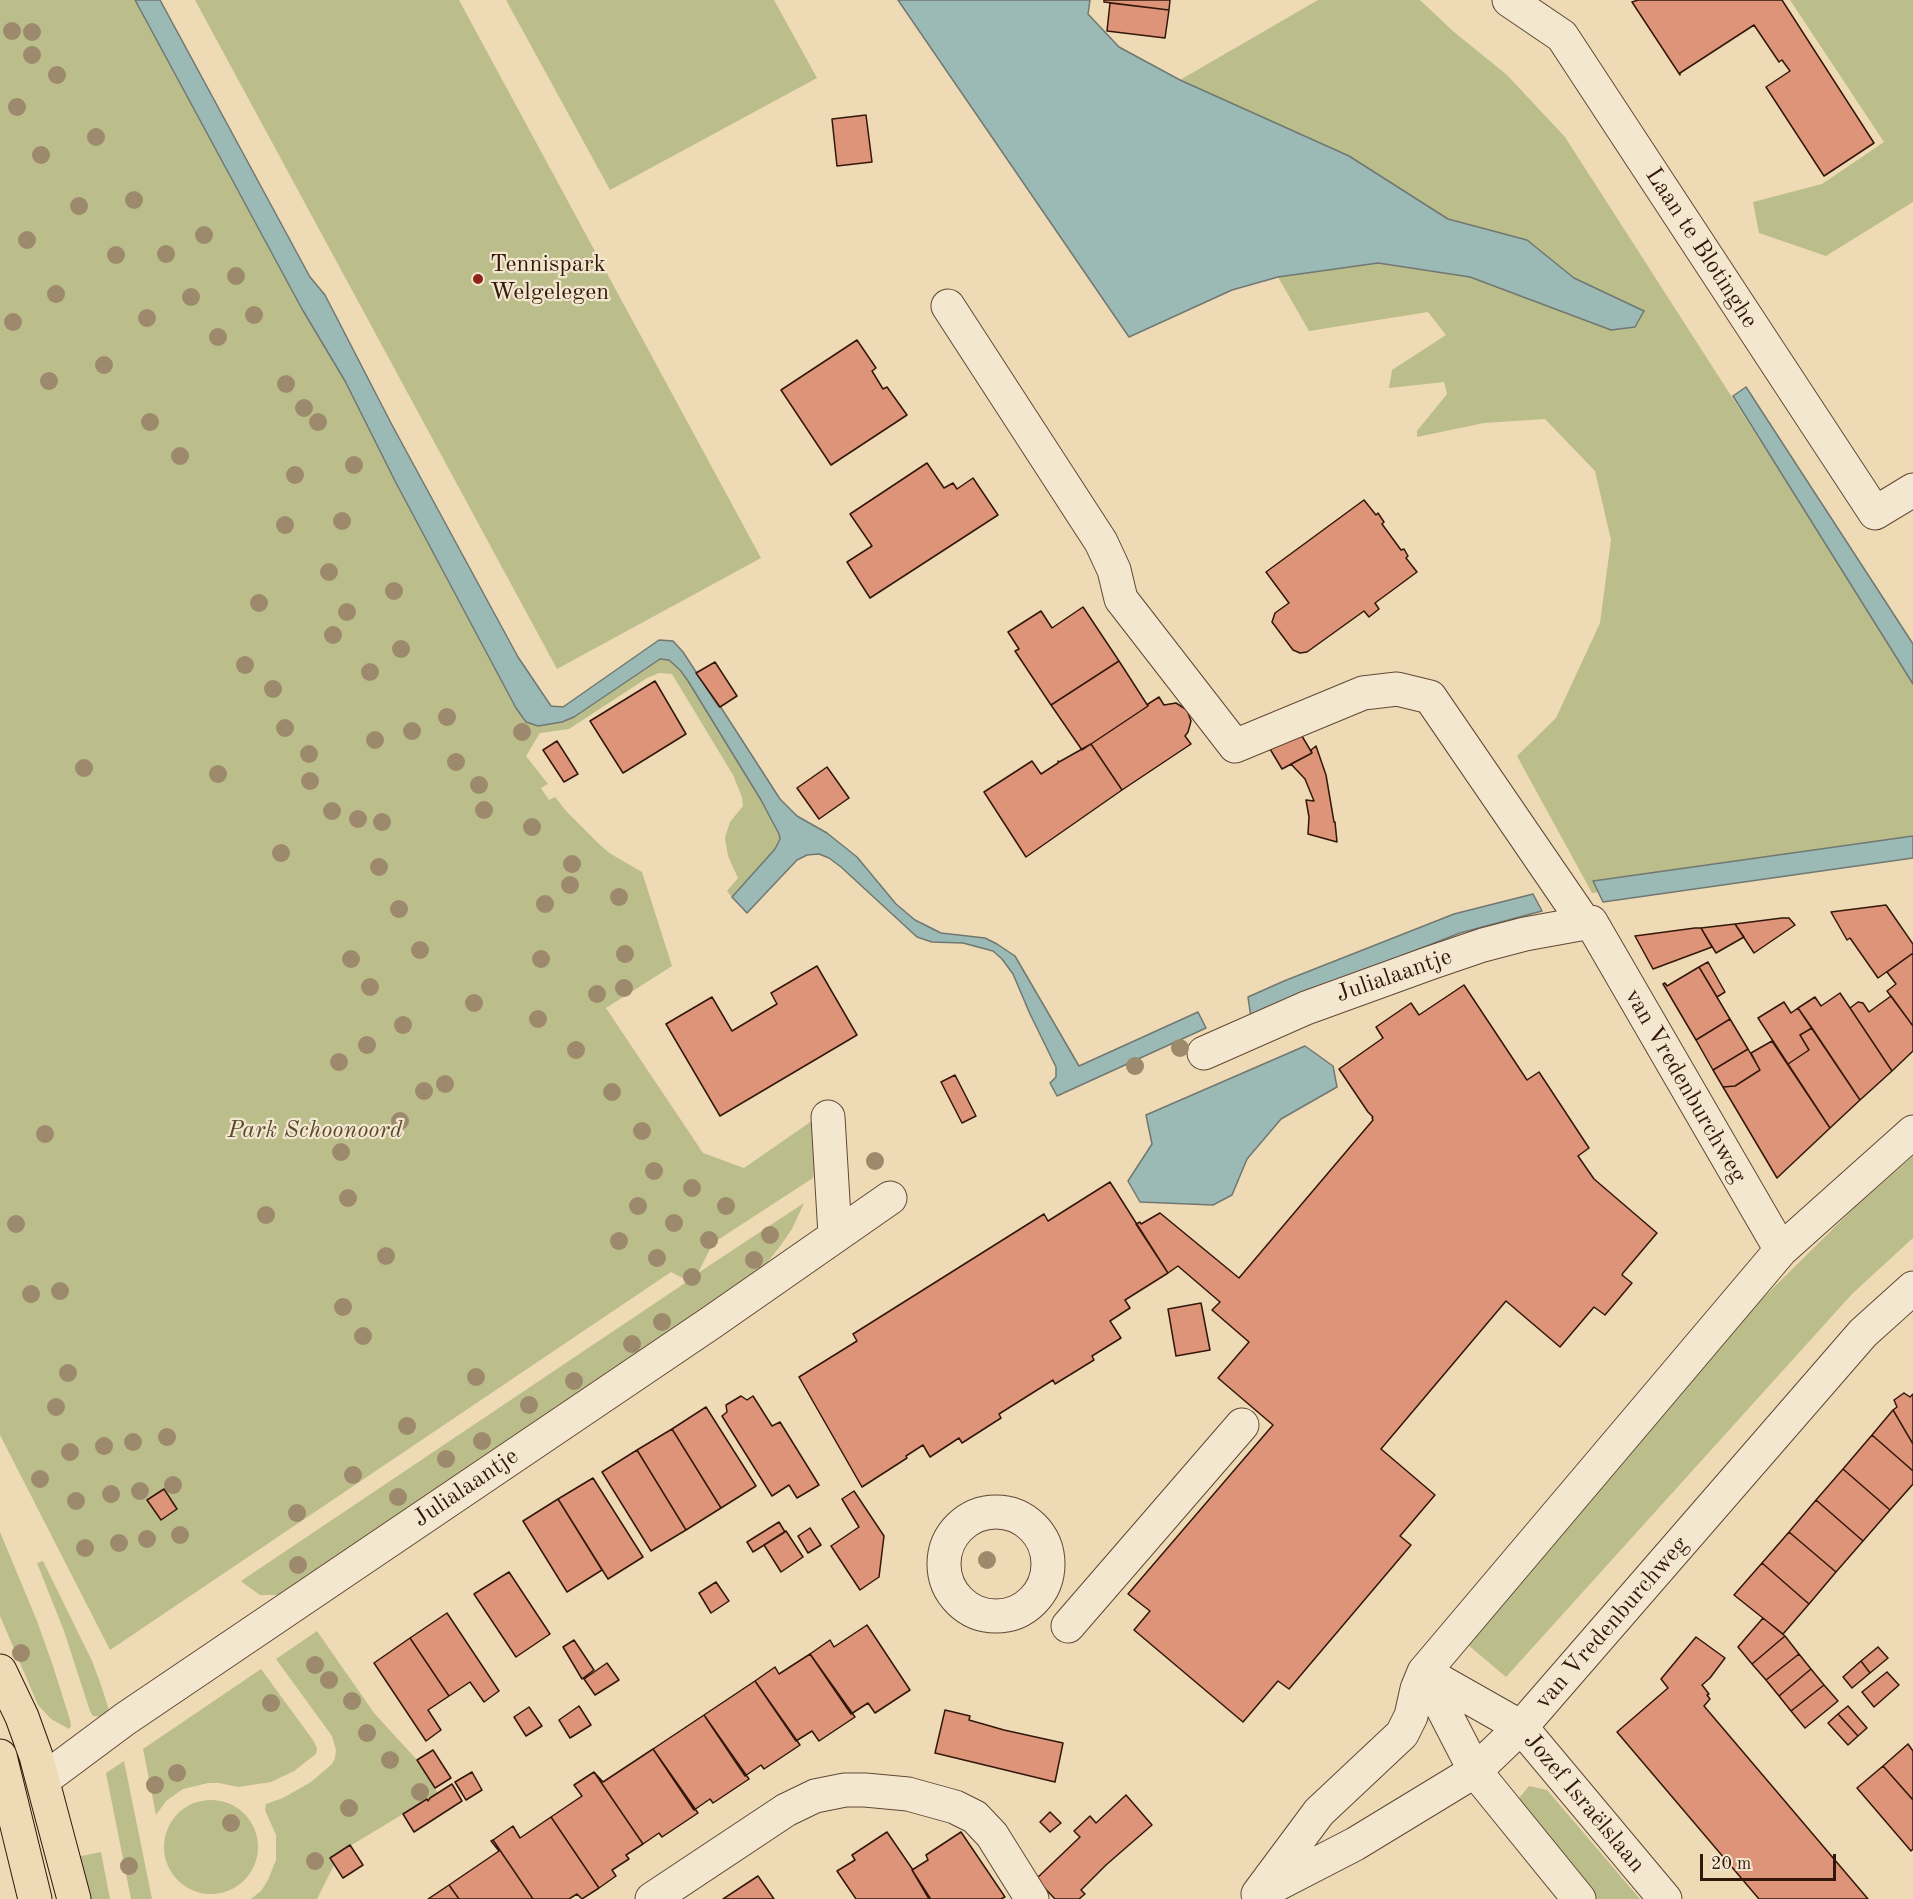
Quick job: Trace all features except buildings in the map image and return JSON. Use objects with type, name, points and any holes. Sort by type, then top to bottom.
[{"type":"main road","points":[[0,1671],[22,1717],[43,1780],[74,1899]]},
{"type":"main road","points":[[0,1756],[35,1899]]},
{"type":"street","name":"Laan te Blotinghe","points":[[1509,0],[1562,36],[1875,513],[1913,490]]},
{"type":"street","name":"van Vredenburchweg","points":[[948,306],[1101,542],[1114,570],[1121,599],[1235,746],[1363,693],[1398,689],[1430,697],[1588,922],[1780,1250]]},
{"type":"street","name":"Julialaantje","points":[[1204,1053],[1306,1008],[1420,966],[1484,945],[1588,922]]},
{"type":"street","points":[[828,1117],[835,1235]]},
{"type":"street","name":"van Vredenburchweg","points":[[1255,1896],[1319,1812],[1402,1734],[1411,1716],[1417,1689],[1424,1672],[1780,1250],[1913,1132]]},
{"type":"street","name":"Julialaantje","points":[[43,1780],[125,1719],[890,1198]]},
{"type":"street","name":"van Vredenburchweg","points":[[1255,1896],[1355,1844],[1474,1771],[1521,1727],[1863,1333],[1913,1288]]},
{"type":"street","points":[[1068,1626],[1242,1425]]},
{"type":"street","points":[[1424,1672],[1474,1771],[1579,1899]]},
{"type":"street","name":"Jozef Israëlslaan","points":[[1424,1672],[1521,1727],[1665,1899]]},
{"type":"street","points":[[652,1899],[786,1810],[815,1796],[845,1790],[908,1794],[955,1807],[975,1817],[992,1835],[1032,1899]]},
{"type":"green space","name":"Park Schoonoord","points":[[0,0],[135,0],[302,309],[345,381],[395,481],[516,708],[526,722],[549,725],[574,717],[660,659],[669,660],[688,681],[761,800],[779,834],[780,839],[775,849],[732,897],[727,891],[738,878],[728,856],[725,838],[730,822],[743,806],[742,797],[733,775],[672,674],[659,673],[647,678],[569,729],[540,733],[526,756],[548,784],[541,788],[549,800],[555,797],[600,845],[642,872],[672,966],[606,1008],[703,1153],[744,1168],[816,1118],[813,1178],[713,1243],[698,1273],[804,1203],[792,1229],[781,1245],[767,1263],[749,1280],[279,1595],[260,1595],[241,1581],[688,1281],[671,1272],[110,1650],[0,1435]]},
{"type":"green space","name":"Tennispark Welgelegen","points":[[195,0],[459,0],[761,558],[557,669]]},
{"type":"green space","name":"Tennispark Welgelegen","points":[[506,0],[774,0],[817,78],[610,190]]},
{"type":"green space","points":[[1318,0],[1420,0],[1454,32],[1507,75],[1565,137],[1913,683],[1913,854],[1592,893],[1517,756],[1556,718],[1600,623],[1611,540],[1595,471],[1545,419],[1484,423],[1417,437],[1417,431],[1447,394],[1444,382],[1389,388],[1392,370],[1446,335],[1428,312],[1309,331],[1278,277],[1378,263],[1470,277],[1611,330],[1644,311],[1574,278],[1527,240],[1448,219],[1349,156],[1180,80]]},
{"type":"green space","points":[[1790,0],[1913,0],[1913,202],[1826,256],[1759,233],[1753,202],[1822,184],[1884,142]]},
{"type":"green space","points":[[1913,1156],[1913,1238],[1852,1294],[1506,1677],[1467,1644],[1760,1301],[1854,1208]]},
{"type":"green space","points":[[0,1532],[53,1666],[70,1720],[69,1729],[51,1719],[38,1705],[0,1616]]},
{"type":"green space","points":[[43,1561],[92,1661],[101,1685],[110,1713],[101,1717],[93,1716],[90,1711],[64,1631],[37,1563]]},
{"type":"green space","points":[[317,1631],[374,1713],[417,1760],[438,1793],[330,1858],[334,1865],[317,1899],[251,1899],[261,1891],[276,1860],[276,1835],[265,1810],[266,1804],[283,1798],[311,1782],[332,1764],[335,1758],[336,1750],[332,1736],[276,1659]]},
{"type":"green space","points":[[261,1669],[313,1740],[317,1748],[316,1754],[294,1771],[271,1782],[238,1787],[208,1783],[183,1789],[166,1801],[156,1815],[143,1749]]},
{"type":"green space","points":[[124,1761],[152,1899],[131,1899],[106,1773]]},
{"type":"green space","points":[[1529,1786],[1547,1790],[1640,1899],[1595,1899],[1520,1811],[1519,1798]]},
{"type":"green space","points":[[211,1800],[229,1803],[244,1814],[255,1829],[258,1847],[255,1865],[244,1880],[229,1891],[211,1894],[193,1891],[178,1880],[167,1865],[164,1847],[167,1829],[178,1814],[193,1803]]},
{"type":"green space","points":[[101,1852],[110,1899],[86,1899],[76,1857]]},
{"type":"water","points":[[135,0],[160,0],[310,277],[325,295],[392,425],[518,657],[551,706],[563,707],[659,640],[673,641],[720,706],[780,799],[797,816],[827,833],[857,857],[896,904],[915,920],[941,933],[985,938],[1015,956],[1079,1066],[1198,1012],[1206,1028],[1057,1096],[1050,1083],[1056,1077],[1056,1067],[1013,974],[993,951],[963,943],[932,942],[917,937],[841,867],[819,854],[807,855],[797,860],[747,913],[732,897],[775,849],[780,839],[779,834],[761,800],[688,681],[669,660],[660,659],[574,717],[562,722],[538,726],[526,722],[516,708],[395,481],[345,381],[302,309]]},
{"type":"water","points":[[898,0],[1090,0],[1088,14],[1119,47],[1180,80],[1349,156],[1448,219],[1527,240],[1574,278],[1644,311],[1635,327],[1611,330],[1470,277],[1378,263],[1278,277],[1232,290],[1129,337]]},
{"type":"water","points":[[1746,387],[1913,644],[1913,684],[1733,396]]},
{"type":"water","points":[[1913,836],[1913,858],[1603,902],[1593,881]]},
{"type":"water","points":[[1533,894],[1542,911],[1460,933],[1292,999],[1251,1018],[1248,997],[1284,981],[1454,914]]},
{"type":"water","points":[[1305,1046],[1333,1066],[1337,1087],[1281,1119],[1247,1159],[1232,1195],[1213,1205],[1140,1202],[1128,1181],[1152,1144],[1146,1115]]},
{"type":"place","name":"Tennispark Welgelegen","points":[[478,279]]}]
